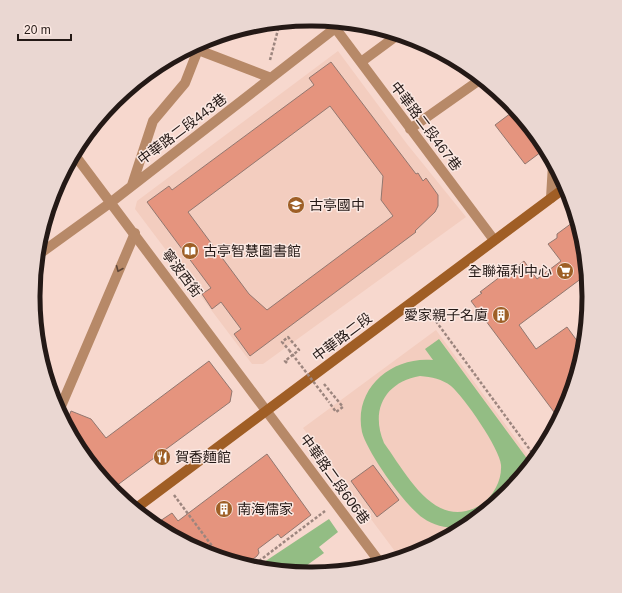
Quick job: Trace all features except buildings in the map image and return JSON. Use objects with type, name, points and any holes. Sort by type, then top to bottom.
[{"type":"street","name":"中華路二段467巷","points":[[271,78],[332,27]]},
{"type":"street","name":"中華路二段467巷","points":[[338,28],[361,62],[410,129],[494,240]]},
{"type":"street","points":[[361,62],[393,38]]},
{"type":"street","points":[[202,49],[271,78]]},
{"type":"street","points":[[132,185],[153,121],[185,83],[194,53]]},
{"type":"street","name":"中華路二段443巷","points":[[45,250],[110,203],[271,78]]},
{"type":"street","points":[[410,129],[476,82]]},
{"type":"street","name":"寧波西街","points":[[78,159],[267,410]]},
{"type":"street","points":[[551,198],[552,174]]},
{"type":"street","name":"中華路二段","points":[[140,506],[560,191]]},
{"type":"street","points":[[62,403],[134,233]]},
{"type":"street","name":"中華路二段606巷","points":[[267,410],[377,559]]},
{"type":"path","points":[[271,78],[269,65],[279,28]]},
{"type":"path","points":[[418,297],[532,453]]},
{"type":"path","points":[[286,362],[290,357],[294,354],[298,350],[288,337],[282,342],[289,350],[293,356],[298,362],[315,385],[320,391],[324,396],[336,412],[342,406],[324,383],[320,386],[315,390]]},
{"type":"path","points":[[166,485],[215,549]]},
{"type":"path","points":[[257,562],[336,503]]},
{"type":"shaded area","name":"古亭國中","points":[[338,51],[407,144],[466,217],[263,364],[252,364],[135,209],[137,201]]},
{"type":"shaded area","points":[[436,330],[529,457],[502,488],[476,511],[446,531],[397,553],[303,428]]},
{"type":"green space","points":[[439,339],[527,459],[502,488],[489,500],[476,511],[451,528],[427,521],[415,512],[397,491],[379,465],[365,441],[362,432],[361,416],[364,402],[370,389],[379,378],[390,369],[403,363],[418,360],[433,360],[425,349]],"holes":[[[420,376],[437,379],[451,386],[464,401],[495,447],[501,465],[499,482],[494,492],[482,504],[465,511],[450,511],[437,506],[424,496],[402,469],[384,443],[380,431],[380,409],[384,399],[390,391],[398,384],[408,379]]]},
{"type":"green space","points":[[329,519],[338,532],[319,547],[324,553],[305,567],[263,563]]},
{"type":"place","name":"古亭國中","points":[[296,205]]},
{"type":"place","name":"古亭智慧圖書館","points":[[190,251]]},
{"type":"place","name":"全聯福利中心","points":[[565,271]]},
{"type":"place","name":"愛家親子名廈","points":[[501,315]]},
{"type":"place","name":"賀香麵館","points":[[162,457]]},
{"type":"place","name":"南海儒家","points":[[224,509]]}]
